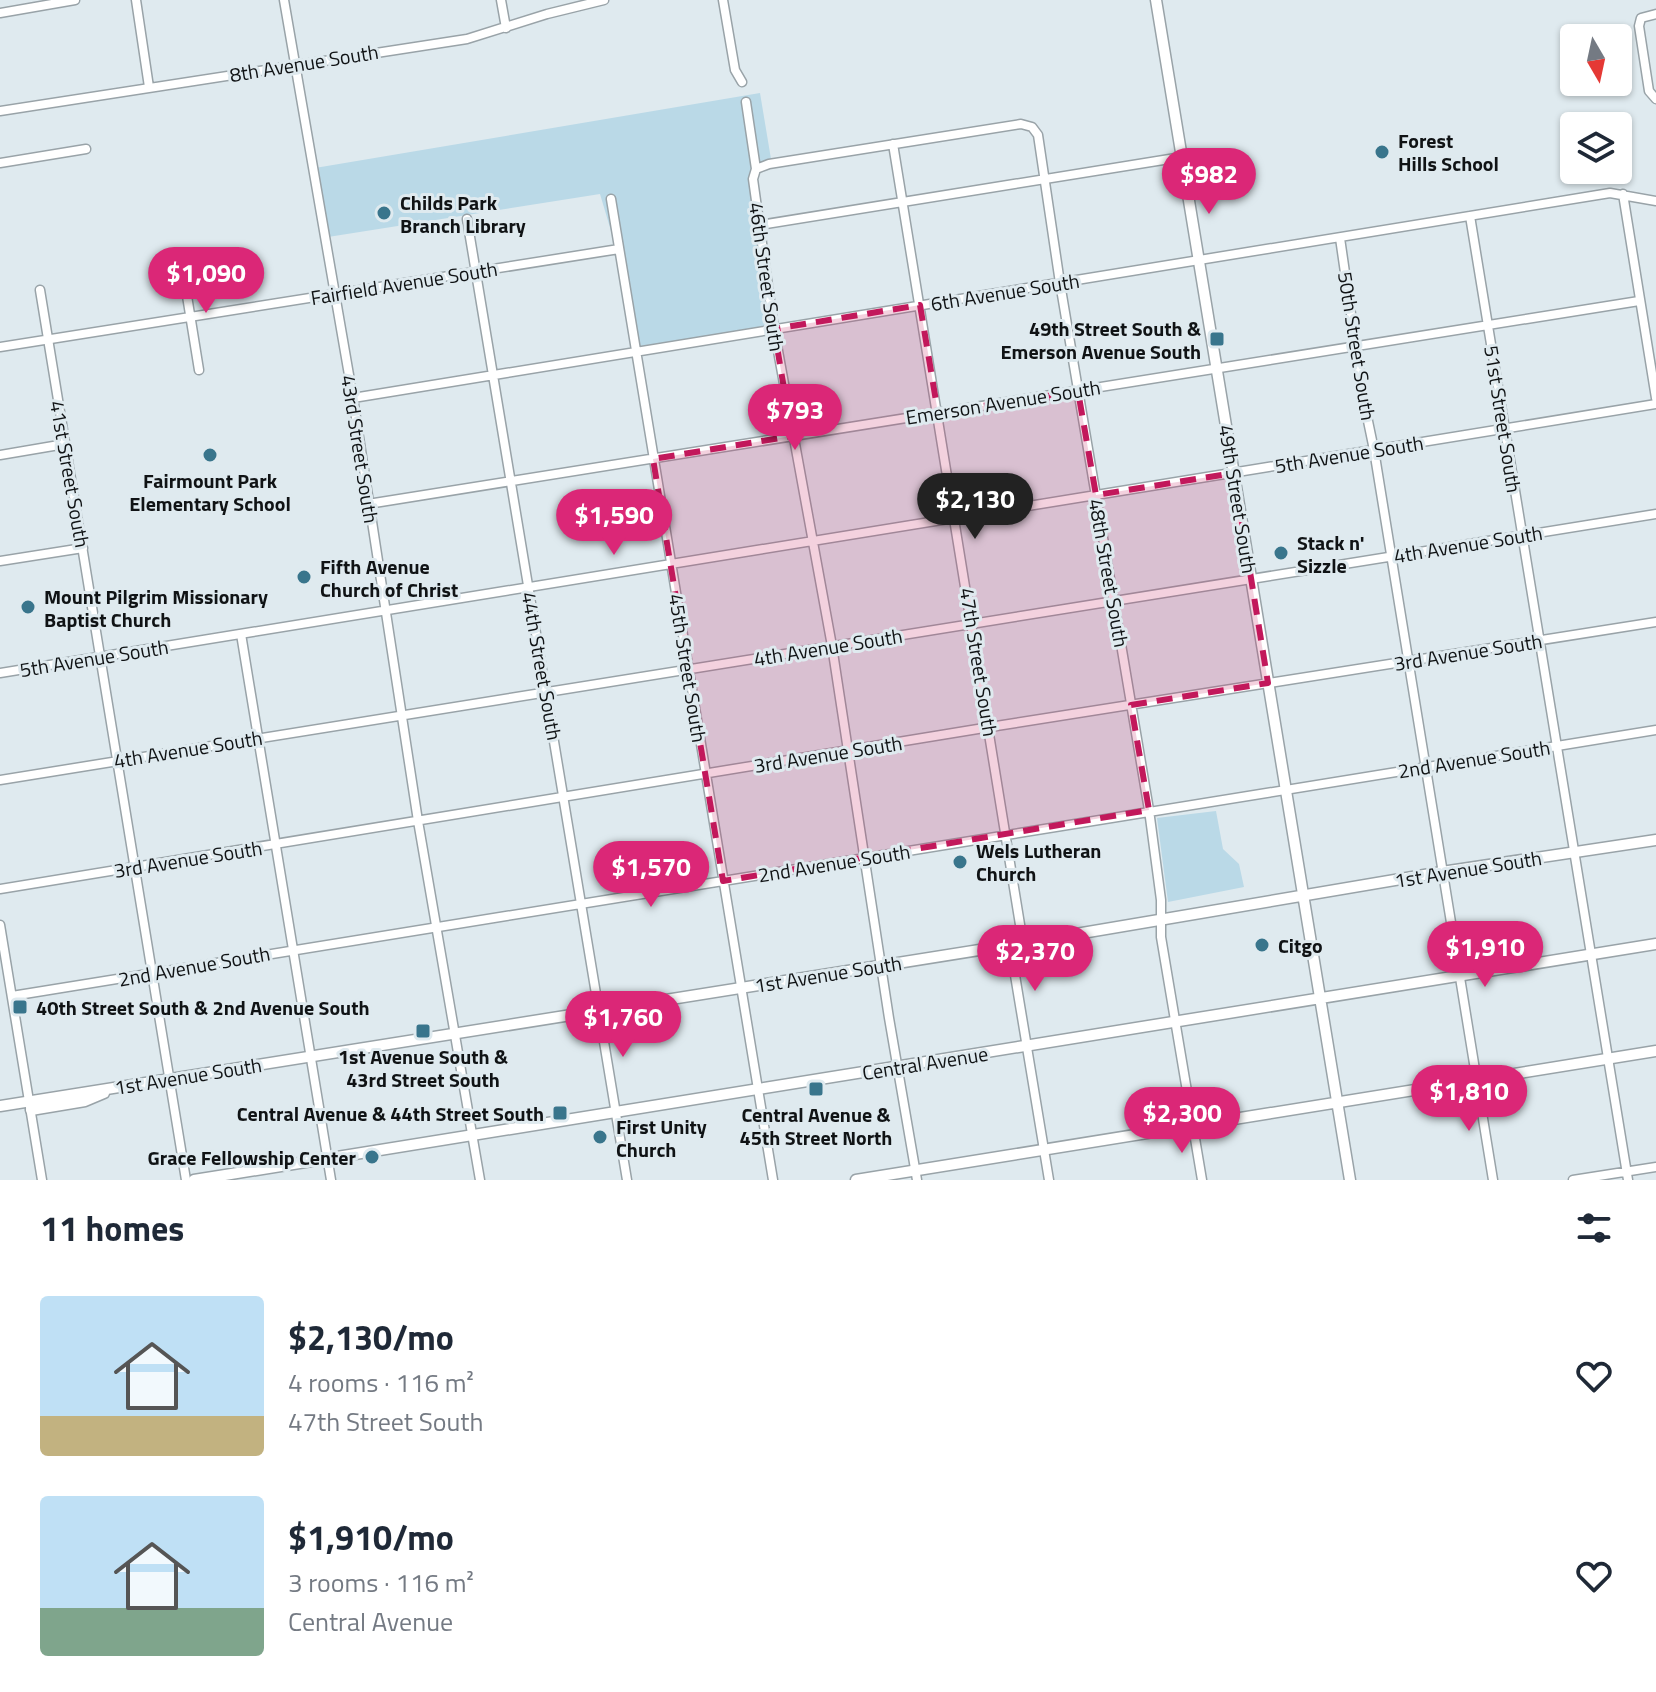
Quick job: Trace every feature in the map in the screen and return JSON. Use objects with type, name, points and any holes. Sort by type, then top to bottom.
[{"type":"main road","name":"49th Street South","points":[[1156,0],[1350,1180]]},
{"type":"main road","name":"1st Avenue South","points":[[1,1105],[30,1106],[170,1078],[1656,840]]},
{"type":"main road","name":"Central Avenue","points":[[194,1180],[1656,944]]},
{"type":"main road","points":[[856,1180],[916,1176],[1044,1148],[1656,1051]]},
{"type":"street","points":[[0,12],[75,0]]},
{"type":"street","points":[[136,0],[149,87]]},
{"type":"street","name":"43rd Street South","points":[[284,0],[353,398],[418,821],[480,1180]]},
{"type":"street","points":[[501,0],[506,28]]},
{"type":"street","name":"8th Avenue South","points":[[0,111],[467,39],[604,0]]},
{"type":"street","points":[[723,0],[735,70],[742,82]]},
{"type":"street","points":[[1654,98],[1639,26],[1641,18],[1656,14]]},
{"type":"street","name":"46th Street South","points":[[746,102],[756,169],[753,179],[774,329],[832,646],[916,1176]]},
{"type":"street","name":"48th Street South","points":[[893,144],[1021,124],[1032,127],[1038,135],[1149,810],[1162,918],[1161,937],[1202,1180]]},
{"type":"street","points":[[756,169],[769,164],[893,144]]},
{"type":"street","name":"47th Street South","points":[[893,144],[1023,943]]},
{"type":"street","points":[[0,163],[86,149]]},
{"type":"street","points":[[760,225],[1182,157]]},
{"type":"street","name":"6th Avenue South","points":[[353,398],[1610,193],[1656,201]]},
{"type":"street","points":[[1623,194],[1656,398]]},
{"type":"street","name":"45th Street South","points":[[611,199],[773,1180]]},
{"type":"street","name":"51st Street South","points":[[1470,216],[1628,1176]]},
{"type":"street","name":"44th Street South","points":[[467,219],[627,1180]]},
{"type":"street","name":"50th Street South","points":[[1340,238],[1354,345],[1374,450],[1493,1180]]},
{"type":"street","name":"Fairfield Avenue South","points":[[0,347],[619,249]]},
{"type":"street","points":[[182,265],[199,370]]},
{"type":"street","name":"41st Street South","points":[[40,290],[186,1180]]},
{"type":"street","name":"Emerson Avenue South","points":[[368,504],[1639,301]]},
{"type":"street","name":"5th Avenue South","points":[[0,673],[1656,404]]},
{"type":"street","points":[[0,455],[65,444]]},
{"type":"street","name":"4th Avenue South","points":[[0,780],[1656,514]]},
{"type":"street","points":[[0,561],[83,548]]},
{"type":"street","name":"3rd Avenue South","points":[[0,889],[1656,622]]},
{"type":"street","points":[[241,634],[331,1180]]},
{"type":"street","name":"2nd Avenue South","points":[[12,996],[1656,730]]},
{"type":"street","points":[[0,925],[42,1180]]},
{"type":"street","points":[[1010,945],[1049,1180]]},
{"type":"street","points":[[1573,1180],[1628,1176],[1656,1167]]},
{"type":"highlighted area","points":[[920,305],[938,413],[1078,391],[1096,495],[1234,473],[1268,683],[1131,705],[1149,810],[723,881],[653,459],[792,436],[774,329]]},
{"type":"shaded area","points":[[760,93],[771,159],[759,164],[749,98],[741,99],[770,325],[639,347],[613,194],[606,196],[614,241],[600,194],[328,237],[315,168]]},
{"type":"shaded area","points":[[1216,811],[1223,849],[1239,864],[1244,887],[1168,902],[1157,818]]},
{"type":"place","name":"Forest Hills School","points":[[1382,152]]},
{"type":"place","name":"Childs Park Branch Library","points":[[384,213]]},
{"type":"place","name":"49th Street South & Emerson Avenue South","points":[[1217,339]]},
{"type":"place","name":"Fairmount Park Elementary School","points":[[210,455]]},
{"type":"place","name":"Stack n' Sizzle","points":[[1281,553]]},
{"type":"place","name":"Fifth Avenue Church of Christ","points":[[304,577]]},
{"type":"place","name":"Mount Pilgrim Missionary Baptist Church","points":[[28,607]]},
{"type":"place","name":"Wels Lutheran Church","points":[[960,862]]},
{"type":"place","name":"Citgo","points":[[1262,945]]},
{"type":"place","name":"40th Street South & 2nd Avenue South","points":[[20,1007]]},
{"type":"place","name":"1st Avenue South & 43rd Street South","points":[[423,1031]]},
{"type":"place","name":"Central Avenue & 45th Street North","points":[[816,1089]]},
{"type":"place","name":"Central Avenue & 44th Street South","points":[[560,1113]]},
{"type":"place","name":"First Unity Church","points":[[600,1137]]},
{"type":"place","name":"Grace Fellowship Center","points":[[372,1157]]}]
